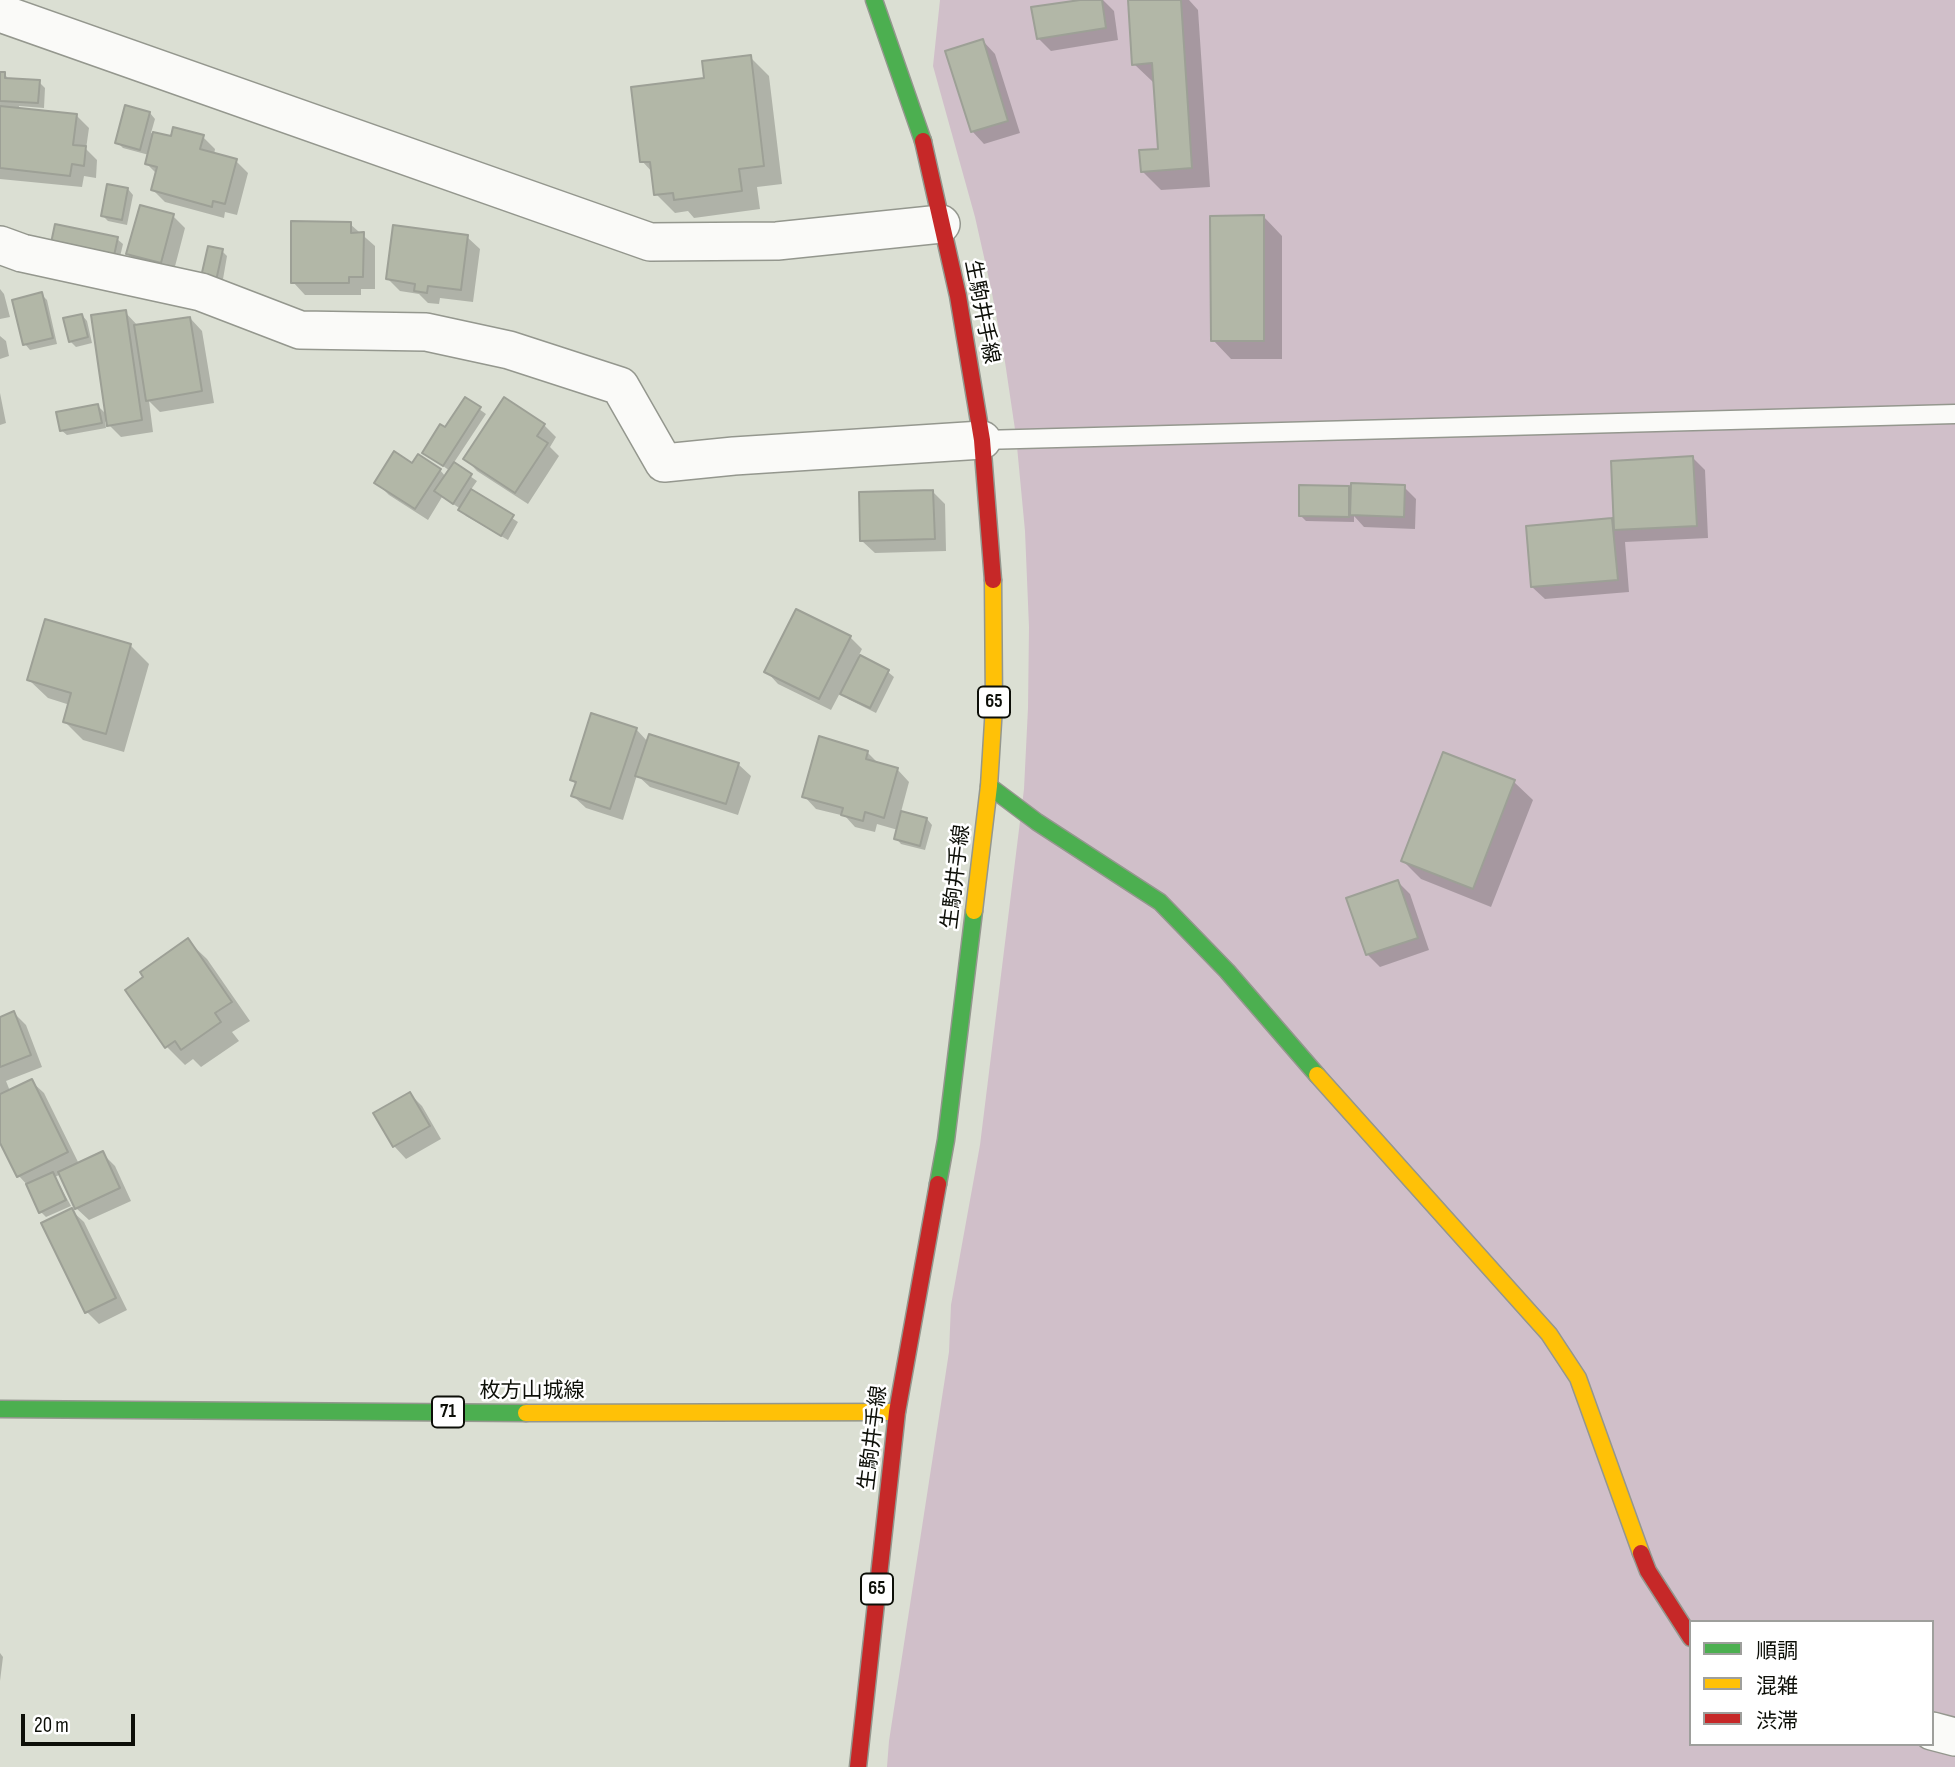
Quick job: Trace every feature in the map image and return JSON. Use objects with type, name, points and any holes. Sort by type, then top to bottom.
[{"type":"main road","name":"生駒井手線","points":[[859,1767],[897,1412],[946,1140],[989,786],[995,628],[991,533],[982,440],[971,367],[928,156],[874,0]]},
{"type":"main road","points":[[989,786],[1037,822],[1160,902],[1227,971],[1376,1143],[1549,1334],[1578,1378],[1648,1571],[1689,1635]]},
{"type":"main road","name":"枚方山城線","points":[[0,1409],[552,1413],[897,1412]]},
{"type":"street","points":[[6,0],[0,10],[650,242],[777,241],[941,223]]},
{"type":"street","points":[[0,245],[22,253],[201,292],[300,330],[426,332],[509,350],[620,386],[664,463],[982,440]]},
{"type":"street","points":[[1934,1732],[1955,1737]]},
{"type":"lane","points":[[982,440],[1955,414]]},
{"type":"shaded area","points":[[940,0],[1955,0],[1955,1767],[887,1767],[949,1352],[951,1305],[980,1145],[1024,789],[1029,627],[1025,531],[1016,436],[1005,362],[975,217],[933,66]]},
{"type":"building","points":[[1080,0],[1102,0],[1106,28],[1037,39],[1031,7]]},
{"type":"building","points":[[1128,0],[1181,0],[1192,168],[1141,172],[1139,150],[1158,149],[1152,63],[1132,65]]},
{"type":"building","points":[[983,39],[1008,121],[971,132],[945,51]]},
{"type":"building","points":[[751,55],[764,166],[739,169],[742,191],[674,200],[673,193],[654,195],[650,162],[640,162],[631,87],[704,78],[702,61]]},
{"type":"building","points":[[0,72],[5,72],[5,78],[40,80],[38,103],[0,101]]},
{"type":"building","points":[[125,105],[150,112],[140,150],[115,143]]},
{"type":"building","points":[[0,106],[77,114],[73,145],[86,146],[84,166],[72,164],[70,176],[0,168]]},
{"type":"building","points":[[173,127],[204,135],[200,149],[237,159],[225,204],[213,201],[212,207],[151,190],[157,167],[145,164],[153,132],[171,136]]},
{"type":"building","points":[[107,184],[128,188],[122,220],[101,216]]},
{"type":"building","points":[[140,205],[174,214],[161,263],[126,254]]},
{"type":"building","points":[[1264,215],[1264,341],[1211,341],[1210,216]]},
{"type":"building","points":[[291,221],[351,222],[351,233],[364,232],[363,277],[349,277],[349,283],[291,283]]},
{"type":"building","points":[[55,224],[118,237],[114,256],[51,243]]},
{"type":"building","points":[[393,225],[468,235],[461,290],[428,286],[427,293],[414,291],[415,284],[386,279]]},
{"type":"building","points":[[208,246],[223,249],[216,281],[201,277]]},
{"type":"building","points":[[42,292],[53,338],[23,345],[12,300]]},
{"type":"building","points":[[126,310],[142,420],[107,426],[91,315]]},
{"type":"building","points":[[82,314],[88,337],[69,342],[63,318]]},
{"type":"building","points":[[190,317],[202,391],[146,401],[134,325]]},
{"type":"building","points":[[465,397],[481,407],[443,466],[422,453],[440,424],[445,427]]},
{"type":"building","points":[[504,397],[545,424],[537,436],[548,443],[515,493],[463,459]]},
{"type":"building","points":[[98,404],[102,423],[60,431],[56,412]]},
{"type":"building","points":[[394,451],[412,463],[418,454],[441,469],[415,509],[374,483]]},
{"type":"building","points":[[1693,456],[1697,526],[1614,530],[1611,461]]},
{"type":"building","points":[[454,462],[472,474],[453,504],[434,491]]},
{"type":"building","points":[[1351,483],[1405,485],[1404,517],[1350,515]]},
{"type":"building","points":[[1299,485],[1349,486],[1349,517],[1299,516]]},
{"type":"building","points":[[471,489],[514,515],[501,536],[458,510]]},
{"type":"building","points":[[933,490],[935,539],[860,541],[859,492]]},
{"type":"building","points":[[1612,518],[1618,580],[1531,587],[1526,526]]},
{"type":"building","points":[[796,609],[851,636],[819,699],[764,672]]},
{"type":"building","points":[[45,619],[131,644],[106,734],[63,722],[71,693],[27,680]]},
{"type":"building","points":[[860,655],[889,670],[870,708],[840,694]]},
{"type":"building","points":[[591,713],[637,728],[610,809],[571,796],[576,782],[570,780]]},
{"type":"building","points":[[649,734],[739,763],[726,804],[635,776]]},
{"type":"building","points":[[819,736],[868,751],[866,759],[898,768],[884,818],[865,812],[863,821],[841,815],[843,808],[802,797]]},
{"type":"building","points":[[1443,752],[1515,780],[1473,889],[1401,861]]},
{"type":"building","points":[[901,811],[927,818],[920,846],[894,839]]},
{"type":"building","points":[[1398,880],[1418,938],[1366,955],[1346,898]]},
{"type":"building","points":[[188,938],[232,1002],[215,1013],[221,1022],[181,1050],[175,1041],[165,1048],[125,990],[143,977],[140,972]]},
{"type":"building","points":[[14,1011],[31,1055],[0,1067],[0,1017]]},
{"type":"building","points":[[32,1079],[68,1152],[17,1177],[0,1143],[0,1094]]},
{"type":"building","points":[[410,1092],[430,1126],[393,1147],[373,1113]]},
{"type":"building","points":[[103,1151],[120,1188],[75,1209],[58,1172]]},
{"type":"building","points":[[53,1172],[66,1200],[39,1213],[26,1184]]},
{"type":"building","points":[[72,1208],[116,1298],[85,1313],[41,1223]]},
{"type":"traffic: fast","points":[[874,0],[923,141]]},
{"type":"traffic: fast","points":[[989,786],[1037,822],[1160,902],[1227,971],[1317,1075]]},
{"type":"traffic: fast","points":[[938,1184],[946,1140],[974,911]]},
{"type":"traffic: fast","points":[[0,1409],[526,1413]]},
{"type":"traffic: slow","points":[[974,911],[989,786],[994,706],[993,580]]},
{"type":"traffic: slow","points":[[1317,1075],[1549,1334],[1578,1378],[1641,1553]]},
{"type":"traffic: slow","points":[[526,1413],[897,1412]]},
{"type":"traffic: jam","points":[[923,141],[958,296],[982,440],[993,580]]},
{"type":"traffic: jam","points":[[858,1767],[897,1412],[938,1184]]},
{"type":"traffic: jam","points":[[1641,1553],[1648,1571],[1689,1635]]}]
